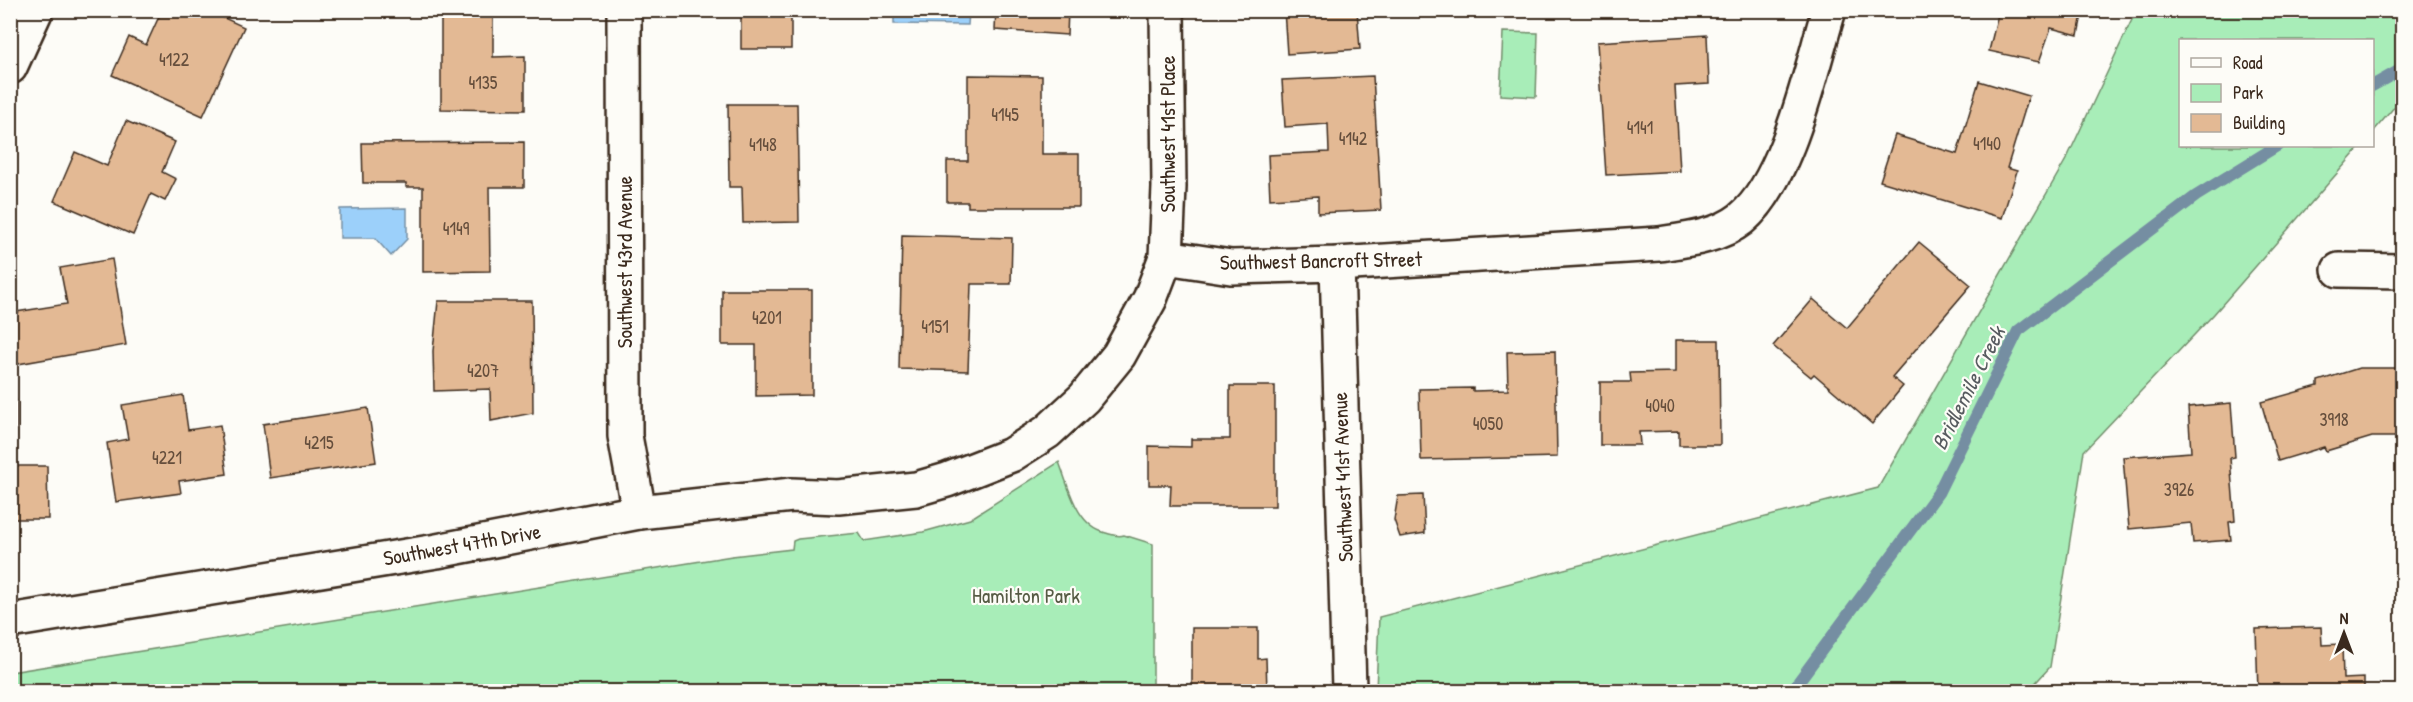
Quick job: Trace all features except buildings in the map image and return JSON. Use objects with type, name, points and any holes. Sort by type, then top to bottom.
[{"type":"street","points":[[10,67],[36,10]]},
{"type":"street","name":"Southwest 43rd Avenue","points":[[624,10],[625,436],[639,512]]},
{"type":"street","name":"Southwest 41st Place","points":[[1166,257],[1169,187],[1167,10]]},
{"type":"street","name":"Southwest Bancroft Street","points":[[1166,257],[1231,267],[1337,264],[1659,244],[1690,240],[1720,231],[1741,219],[1759,198],[1788,148],[1829,10]]},
{"type":"street","name":"Southwest 47th Drive","points":[[10,621],[437,551],[639,512],[792,495],[884,494],[916,489],[947,480],[1011,454],[1047,432],[1077,405],[1119,355],[1150,300],[1166,257]]},
{"type":"street","name":"Southwest 41st Avenue","points":[[1337,264],[1349,689]]},
{"type":"street","points":[[2339,270],[2403,271]]},
{"type":"green space","points":[[2136,11],[2402,11],[2402,98],[2374,131],[2374,39],[2179,39],[2179,147],[2360,147],[2214,314],[2084,451],[2050,667],[2028,691],[1376,691],[1379,617],[1878,488],[2068,156]]},
{"type":"green space","points":[[1503,32],[1538,33],[1536,97],[1500,95]]},
{"type":"green space","name":"Hamilton Park","points":[[1059,462],[1070,494],[1087,522],[1106,533],[1124,535],[1153,544],[1153,691],[11,691],[11,672],[732,556],[792,549],[793,541],[798,539],[859,533],[864,541],[923,532],[970,519]]},
{"type":"water","points":[[894,11],[969,11],[968,25],[894,24]]},
{"type":"water","points":[[407,208],[407,239],[391,256],[375,238],[340,238],[340,209]]},
{"type":"waterway","name":"Bridlemile Creek","points":[[2374,85],[2402,69]]},
{"type":"waterway","name":"Bridlemile Creek","points":[[1788,692],[1796,685],[1938,493],[2018,331],[2196,196],[2275,147]]}]
